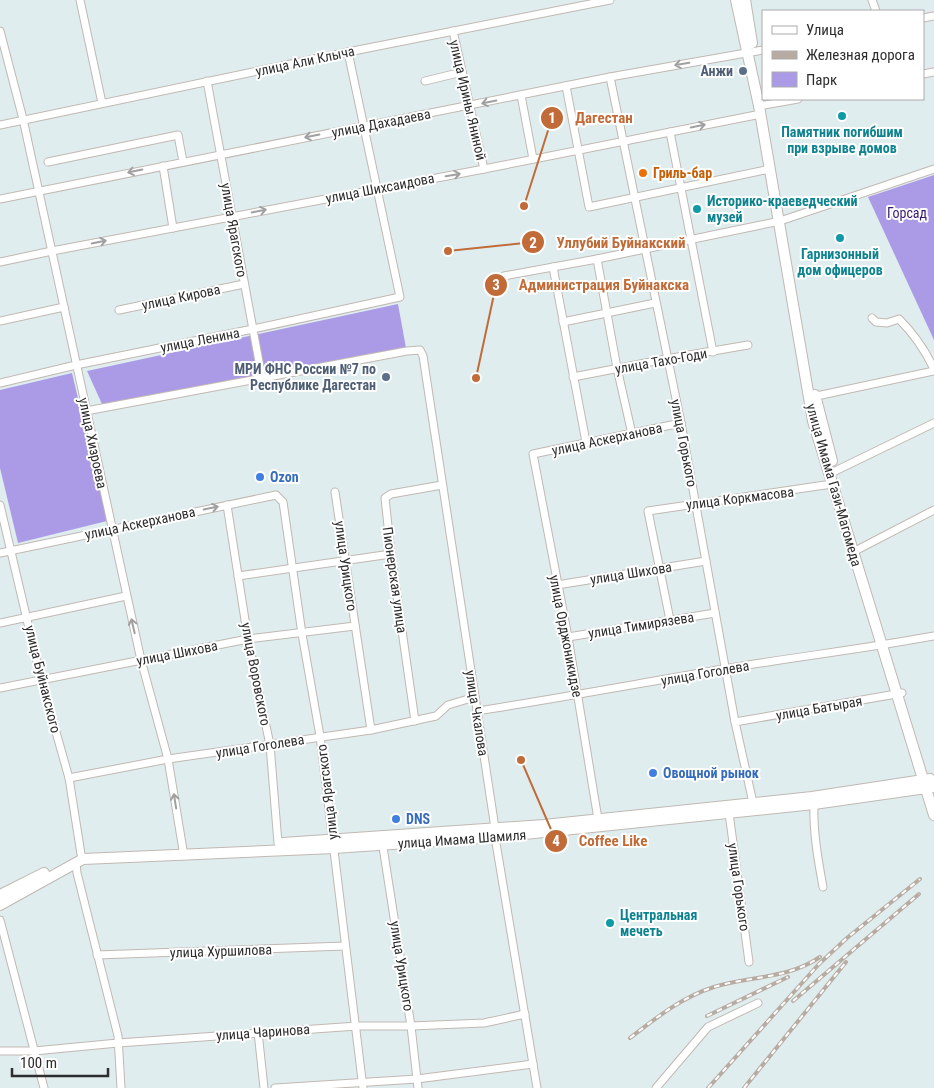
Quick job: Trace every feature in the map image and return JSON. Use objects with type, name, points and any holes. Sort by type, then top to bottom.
[{"type":"main road","points":[[736,0],[755,51]]},
{"type":"main road","points":[[744,0],[755,51],[770,169],[782,220]]},
{"type":"main road","points":[[762,104],[812,397],[832,472],[899,694],[930,784],[934,815]]},
{"type":"main road","name":"улица Имама Гази-Магомеда","points":[[832,472],[832,484],[856,550]]},
{"type":"main road","name":"улица Имама Шамиля","points":[[183,852],[278,843],[381,845],[495,833],[598,819],[753,806],[814,804],[930,784]]},
{"type":"main road","name":"улица Имама Шамиля","points":[[0,895],[78,858],[495,833],[729,813],[753,806],[812,797],[930,784]]},
{"type":"main road","name":"улица Имама Шамиля","points":[[0,905],[78,858]]},
{"type":"street","points":[[80,0],[102,103]]},
{"type":"street","name":"улица Али Клыча","points":[[0,125],[348,52],[610,0]]},
{"type":"street","name":"улица Хизроева","points":[[0,31],[23,119],[126,596],[168,760],[183,852]]},
{"type":"street","name":"улица Ирины Яниной","points":[[453,31],[484,169]]},
{"type":"street","name":"улица Дахадаева","points":[[0,199],[610,77],[755,51]]},
{"type":"street","points":[[348,52],[378,189]]},
{"type":"street","points":[[425,80],[462,72]]},
{"type":"street","name":"улица Горького","points":[[610,77],[666,359],[681,423],[725,669],[753,806]]},
{"type":"street","name":"улица Ярагского","points":[[207,81],[262,378]]},
{"type":"street","points":[[566,86],[589,207],[681,186],[770,169]]},
{"type":"street","points":[[521,95],[533,159]]},
{"type":"street","name":"улица Шихсаидова","points":[[0,262],[670,132],[762,104],[791,100]]},
{"type":"street","points":[[670,132],[713,352]]},
{"type":"street","points":[[48,162],[178,135],[183,162]]},
{"type":"street","points":[[163,166],[173,228]]},
{"type":"street","points":[[504,276],[597,259],[782,220],[934,169]]},
{"type":"street","name":"улица Ленина","points":[[0,383],[76,364],[400,297],[378,189]]},
{"type":"street","points":[[597,259],[617,368],[632,434]]},
{"type":"street","points":[[553,267],[586,442]]},
{"type":"street","name":"улица Кирова","points":[[119,310],[244,284]]},
{"type":"street","points":[[563,322],[655,303]]},
{"type":"street","points":[[0,321],[64,307]]},
{"type":"street","points":[[812,397],[934,370],[906,325],[899,319],[887,323],[876,322],[872,318]]},
{"type":"street","name":"улица Тахо-Годи","points":[[573,377],[748,345]]},
{"type":"street","name":"улица Чкалова","points":[[262,378],[407,351],[420,350],[423,356],[495,833],[537,1088]]},
{"type":"street","points":[[86,411],[262,378]]},
{"type":"street","name":"улица Аскерханова","points":[[533,454],[681,423]]},
{"type":"street","points":[[832,472],[934,423]]},
{"type":"street","name":"улица Орджоникидзе","points":[[533,454],[568,637],[598,819]]},
{"type":"street","name":"улица Коркмасова","points":[[659,568],[648,511],[832,484]]},
{"type":"street","name":"Пионерская улица","points":[[415,721],[391,554],[385,498],[391,494],[442,485]]},
{"type":"street","name":"улица Урицкого","points":[[335,492],[371,730]]},
{"type":"street","name":"улица Аскерханова","points":[[0,553],[276,495],[280,498]]},
{"type":"street","name":"улица Ярагского","points":[[280,498],[283,502],[302,634],[320,736],[363,1085]]},
{"type":"street","name":"улица Буйнакского","points":[[0,504],[42,679],[69,778],[78,858],[77,873],[118,1036],[122,1088]]},
{"type":"street","name":"улица Воровского","points":[[227,505],[248,640],[270,745],[278,843]]},
{"type":"street","points":[[856,550],[934,510]]},
{"type":"street","points":[[238,576],[391,554]]},
{"type":"street","name":"улица Шихова","points":[[557,585],[706,561]]},
{"type":"street","points":[[659,568],[670,620]]},
{"type":"street","points":[[0,623],[126,596]]},
{"type":"street","name":"улица Тимирязева","points":[[568,637],[715,613]]},
{"type":"street","name":"улица Шихова","points":[[0,688],[248,640],[355,626]]},
{"type":"street","name":"улица Гоголева","points":[[477,711],[578,696],[725,669],[885,646],[934,636]]},
{"type":"street","name":"улица Батырая","points":[[735,722],[899,694]]},
{"type":"street","name":"улица Гоголева","points":[[69,778],[168,760],[320,736],[371,730],[436,716],[448,704],[475,697]]},
{"type":"street","points":[[814,804],[816,846],[824,887]]},
{"type":"street","name":"улица Горького","points":[[729,813],[749,962]]},
{"type":"street","name":"улица Урицкого","points":[[381,845],[383,847],[411,1026],[418,1088]]},
{"type":"street","points":[[0,920],[44,1088]]},
{"type":"street","name":"улица Хуршилова","points":[[97,955],[345,946]]},
{"type":"street","points":[[656,1088],[708,1026],[758,1003]]},
{"type":"street","name":"улица Чаринова","points":[[0,1051],[34,1051],[258,1032],[357,1026],[484,1023],[525,1014]]},
{"type":"street","points":[[258,1032],[264,1088]]},
{"type":"street","points":[[275,1088],[363,1085],[533,1064]]},
{"type":"green space","name":"Горсад","points":[[934,175],[934,340],[868,197]]},
{"type":"green space","points":[[398,304],[406,348],[102,404],[87,371]]},
{"type":"green space","points":[[72,373],[107,521],[18,543],[0,468],[0,390]]},
{"type":"railway","points":[[708,1088],[819,964],[847,938],[920,879]]},
{"type":"railway","points":[[793,1001],[919,894]]},
{"type":"railway","points":[[630,1038],[670,1009],[702,991],[728,983],[782,973],[808,964],[820,957]]},
{"type":"railway","points":[[744,1088],[846,962]]},
{"type":"railway","points":[[707,1016],[788,977]]},
{"type":"place","name":"Анжи","points":[[743,71]]},
{"type":"place","name":"Памятник погибшим при взрыве домов","points":[[842,116]]},
{"type":"place","name":"Гриль-бар","points":[[643,173]]},
{"type":"place","name":"Дагестан","points":[[524,206]]},
{"type":"place","name":"Историко-краеведческий музей","points":[[697,209]]},
{"type":"place","name":"Гарнизонный дом офицеров","points":[[840,238]]},
{"type":"place","name":"Уллубий Буйнакский","points":[[448,251]]},
{"type":"place","name":"МРИ ФНС России №7 по Республике Дагестан","points":[[386,377]]},
{"type":"place","name":"Администрация Буйнакска","points":[[476,378]]},
{"type":"place","name":"Ozon","points":[[260,477]]},
{"type":"place","name":"Coffee Like","points":[[521,760]]},
{"type":"place","name":"Овощной рынок","points":[[653,773]]},
{"type":"place","name":"DNS","points":[[396,819]]},
{"type":"place","name":"Центральная мечеть","points":[[610,923]]}]
